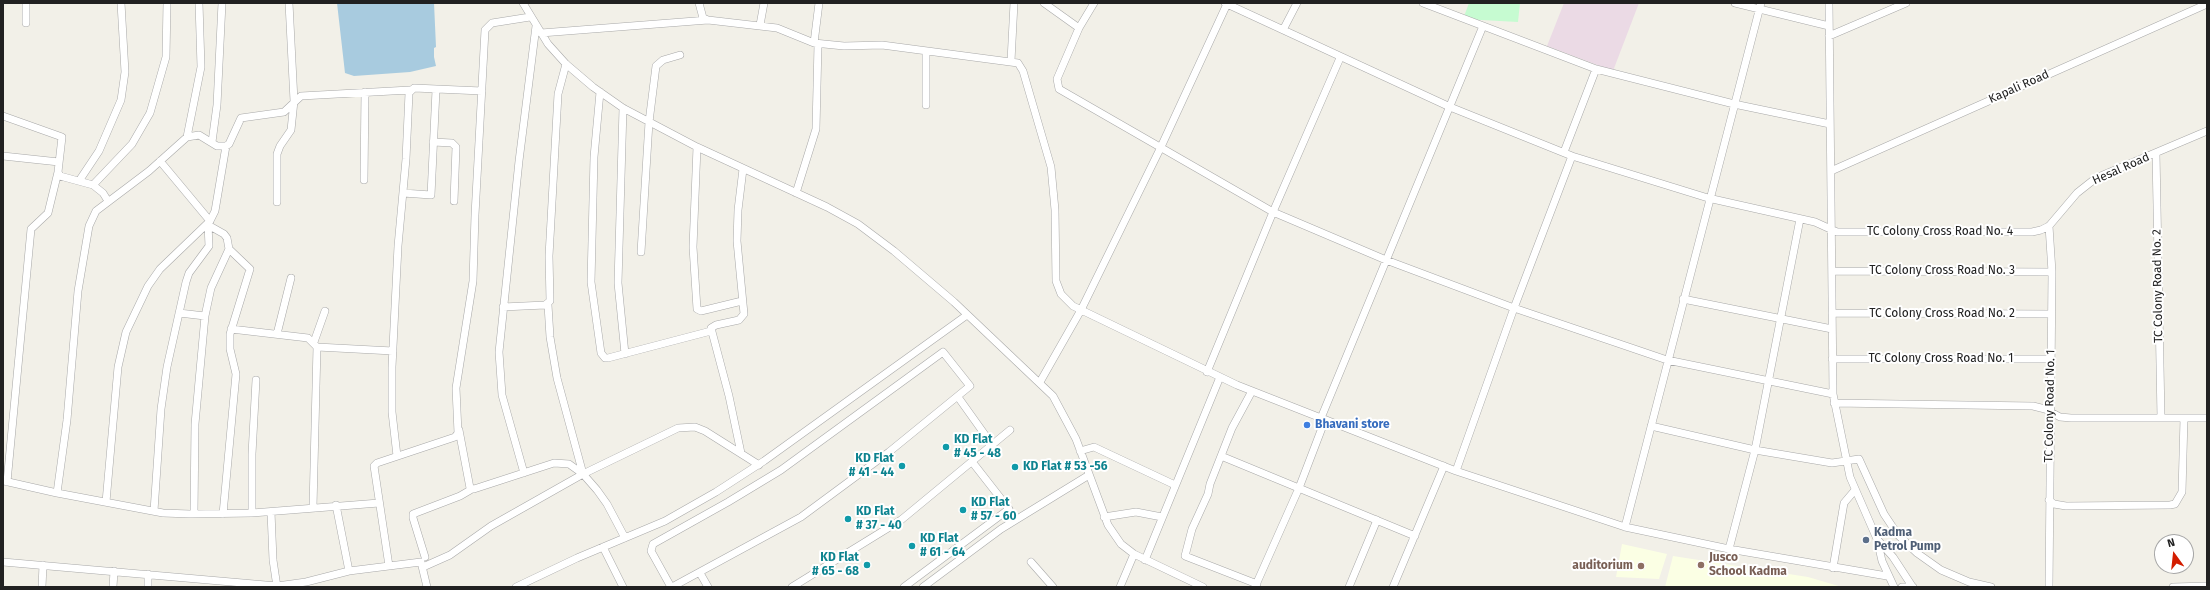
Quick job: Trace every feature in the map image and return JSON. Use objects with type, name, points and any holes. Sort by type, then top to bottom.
[{"type":"street","points":[[26,3],[26,23]]},
{"type":"street","points":[[79,182],[99,151],[121,100],[125,72],[121,3]]},
{"type":"street","points":[[93,185],[132,144],[150,113],[166,57],[167,3]]},
{"type":"street","points":[[187,137],[201,68],[199,3]]},
{"type":"street","points":[[212,142],[217,105],[222,3]]},
{"type":"street","points":[[277,202],[278,154],[280,146],[291,130],[294,101],[289,3]]},
{"type":"street","points":[[523,3],[536,26],[566,64],[600,92],[623,108],[698,147],[858,224],[894,251],[967,315],[1040,382],[1053,396],[1068,421],[1104,517],[1121,544],[1145,560],[1203,587]]},
{"type":"street","points":[[698,3],[703,18],[708,20]]},
{"type":"street","points":[[760,25],[764,3]]},
{"type":"street","points":[[796,193],[816,129],[816,43],[818,3]]},
{"type":"street","points":[[1012,61],[1014,3]]},
{"type":"street","points":[[1044,3],[1079,28]]},
{"type":"street","points":[[1094,3],[1079,28],[1057,79],[1059,89],[1160,150],[1273,212],[1386,260],[1514,308],[1667,360],[1833,394]]},
{"type":"street","points":[[1283,30],[1297,3]]},
{"type":"street","points":[[1423,3],[1596,69],[1734,104],[1830,124]]},
{"type":"street","points":[[1735,3],[1760,6],[1829,26]]},
{"type":"street","points":[[1829,3],[1832,359],[1834,403],[1845,461],[1855,490],[1877,539],[1887,576],[1894,587]]},
{"type":"street","points":[[1829,36],[1906,3]]},
{"type":"street","points":[[1040,382],[1081,310],[1160,150],[1226,4]]},
{"type":"street","name":"TC Colony Cross Road No. 4","points":[[1226,4],[1340,58],[1450,107],[1572,156],[1708,198],[1815,222],[1837,232],[2032,232],[2049,226]]},
{"type":"street","name":"Kapali Road","points":[[1831,171],[2207,4]]},
{"type":"street","points":[[1625,527],[1708,198],[1760,6]]},
{"type":"street","points":[[472,489],[469,486],[459,430],[456,388],[473,281],[485,30],[488,25],[492,23],[530,17]]},
{"type":"street","points":[[541,33],[708,20],[777,28],[816,43],[844,46],[882,45],[1018,63],[1023,71],[1051,167],[1058,287],[1067,301],[1081,310],[1207,372],[1456,472],[1625,527],[1729,549],[1833,568],[1887,576]]},
{"type":"street","points":[[524,473],[506,414],[501,388],[499,352],[536,26]]},
{"type":"street","points":[[1252,391],[1232,428],[1208,494],[1192,529],[1185,556],[1256,586],[1299,488],[1323,419],[1386,260],[1483,26]]},
{"type":"street","points":[[926,51],[926,105]]},
{"type":"street","points":[[641,252],[649,122],[656,66],[663,60],[680,55]]},
{"type":"street","points":[[1207,372],[1273,212],[1340,58]]},
{"type":"street","points":[[566,64],[558,94],[549,256],[550,301],[548,305],[550,338],[557,378],[582,474]]},
{"type":"street","points":[[1564,152],[1596,69]]},
{"type":"street","points":[[106,502],[118,367],[126,332],[148,286],[160,269],[209,223],[215,212],[226,146],[229,144],[241,118],[284,112],[288,110],[297,98],[306,96],[410,90],[414,88],[482,91]]},
{"type":"street","points":[[397,456],[392,412],[393,350],[398,246],[410,90]]},
{"type":"street","points":[[403,193],[431,194],[436,90]]},
{"type":"street","points":[[364,180],[365,92]]},
{"type":"street","points":[[600,92],[594,157],[591,254],[592,289],[601,353],[605,358],[711,332]]},
{"type":"street","points":[[623,108],[618,283],[625,354]]},
{"type":"street","points":[[3,116],[62,138],[58,172],[48,213],[31,229],[5,481],[57,493],[154,511],[194,514],[271,512],[336,505],[379,503]]},
{"type":"street","name":"Hesal Road","points":[[2049,226],[2085,185],[2096,178],[2207,131]]},
{"type":"street","points":[[57,493],[67,420],[74,334],[85,247],[92,217],[108,201],[160,161],[187,137],[199,135],[221,147],[226,146]]},
{"type":"street","points":[[433,142],[452,143],[456,147],[454,201]]},
{"type":"street","points":[[698,147],[693,247],[698,309],[701,311],[742,301]]},
{"type":"street","name":"TC Colony Road No. 2","points":[[2156,153],[2161,418]]},
{"type":"street","points":[[3,156],[59,162]]},
{"type":"street","points":[[1456,472],[1514,308],[1572,156]]},
{"type":"street","points":[[160,161],[209,223],[224,234],[227,238],[229,249],[211,288],[205,316],[195,424],[194,514]]},
{"type":"street","points":[[741,453],[729,396],[711,332],[712,326],[742,318],[744,314],[737,241],[738,210],[743,169]]},
{"type":"street","points":[[58,172],[63,178],[93,185],[103,193],[108,201]]},
{"type":"street","points":[[1729,549],[1755,450],[1800,219]]},
{"type":"street","points":[[154,511],[161,409],[167,367],[189,273],[207,251],[209,223]]},
{"type":"street","name":"TC Colony Road No. 1","points":[[2048,587],[2052,272],[2049,226]]},
{"type":"street","points":[[223,514],[236,374],[230,349],[230,329],[250,269],[229,249]]},
{"type":"street","name":"TC Colony Cross Road No. 3","points":[[1832,271],[2052,272]]},
{"type":"street","points":[[277,334],[291,278]]},
{"type":"street","points":[[1683,299],[1832,330]]},
{"type":"street","points":[[503,307],[548,305]]},
{"type":"street","points":[[313,507],[315,344],[325,311]]},
{"type":"street","points":[[179,313],[205,316]]},
{"type":"street","name":"TC Colony Cross Road No. 2","points":[[1832,313],[2051,314]]},
{"type":"street","points":[[516,587],[603,547],[665,521],[759,464],[967,315]]},
{"type":"street","points":[[230,329],[308,338],[315,344],[393,350]]},
{"type":"street","points":[[943,352],[970,386],[958,397],[889,452],[801,517],[700,573],[672,587],[651,551],[654,544],[781,470],[943,352]]},
{"type":"street","name":"TC Colony Cross Road No. 1","points":[[1832,359],[2051,360]]},
{"type":"street","points":[[1145,560],[1220,377]]},
{"type":"street","points":[[252,513],[252,454],[256,380]]},
{"type":"street","points":[[958,397],[993,446]]},
{"type":"street","points":[[1834,403],[2033,406],[2050,411],[2060,417],[2071,418],[2207,418]]},
{"type":"street","points":[[2049,500],[2054,504],[2066,506],[2175,504],[2182,492],[2184,418]]},
{"type":"street","points":[[1651,426],[1755,450],[1832,463],[1856,458],[1861,462],[1872,491],[1884,514],[1898,535],[1917,553],[1941,570],[1969,582],[1992,587]]},
{"type":"street","points":[[423,567],[450,555],[491,526],[582,474],[678,428],[695,428],[705,431],[759,464]]},
{"type":"street","points":[[389,566],[374,466],[377,463],[455,437],[459,430]]},
{"type":"street","points":[[792,587],[901,520],[973,463],[1010,430]]},
{"type":"street","points":[[1080,451],[1094,447],[1175,485]]},
{"type":"street","points":[[1221,456],[1415,536]]},
{"type":"street","points":[[425,557],[413,518],[414,514],[460,496],[472,489],[559,462],[569,464],[582,474],[607,504],[625,538]]},
{"type":"street","points":[[904,587],[1009,509],[973,463]]},
{"type":"street","points":[[1393,587],[1444,466]]},
{"type":"street","points":[[923,587],[1001,529],[1088,475]]},
{"type":"street","points":[[1833,568],[1844,503],[1855,490]]},
{"type":"street","points":[[336,505],[349,571]]},
{"type":"street","points":[[271,512],[273,560],[277,586]]},
{"type":"street","points":[[1104,517],[1136,512],[1162,517]]},
{"type":"street","points":[[1349,587],[1377,520]]},
{"type":"street","points":[[1877,539],[1893,557],[1912,587]]},
{"type":"street","points":[[603,547],[623,587]]},
{"type":"street","points":[[1120,587],[1134,554]]},
{"type":"street","points":[[3,562],[277,586],[306,582],[349,571],[419,562],[423,567],[427,587]]},
{"type":"street","points":[[1031,562],[1053,587]]},
{"type":"street","points":[[42,587],[43,565]]},
{"type":"street","points":[[113,587],[114,571]]},
{"type":"street","points":[[700,573],[708,587]]},
{"type":"street","points":[[148,574],[148,587]]},
{"type":"street","points":[[2173,587],[2207,586]]},
{"type":"street","points":[[1902,587],[1912,587]]},
{"type":"shaded area","points":[[1564,3],[1639,3],[1613,71],[1547,46]]},
{"type":"shaded area","name":"auditorium","points":[[1622,544],[1667,554],[1659,579],[1616,577]]},
{"type":"shaded area","name":"Jusco School Kadma","points":[[1673,556],[1808,577],[1842,587],[1665,587]]},
{"type":"green space","points":[[1469,3],[1520,3],[1518,22],[1463,19]]},
{"type":"water","points":[[337,3],[434,3],[436,47],[434,48],[434,57],[436,66],[410,72],[354,76],[345,73]]},
{"type":"place","name":"Bhavani store","points":[[1307,425]]},
{"type":"place","name":"KD Flat # 45 - 48","points":[[946,447]]},
{"type":"place","name":"KD Flat # 41 - 44","points":[[902,466]]},
{"type":"place","name":"KD Flat # 53 -56","points":[[1015,467]]},
{"type":"place","name":"KD Flat # 57 - 60","points":[[963,510]]},
{"type":"place","name":"KD Flat # 37 - 40","points":[[848,519]]},
{"type":"place","name":"Kadma Petrol Pump","points":[[1866,540]]},
{"type":"place","name":"KD Flat # 61 - 64","points":[[912,546]]},
{"type":"place","name":"KD Flat # 65 - 68","points":[[867,565]]},
{"type":"place","name":"Jusco School Kadma","points":[[1701,565]]},
{"type":"place","name":"auditorium","points":[[1641,566]]}]
